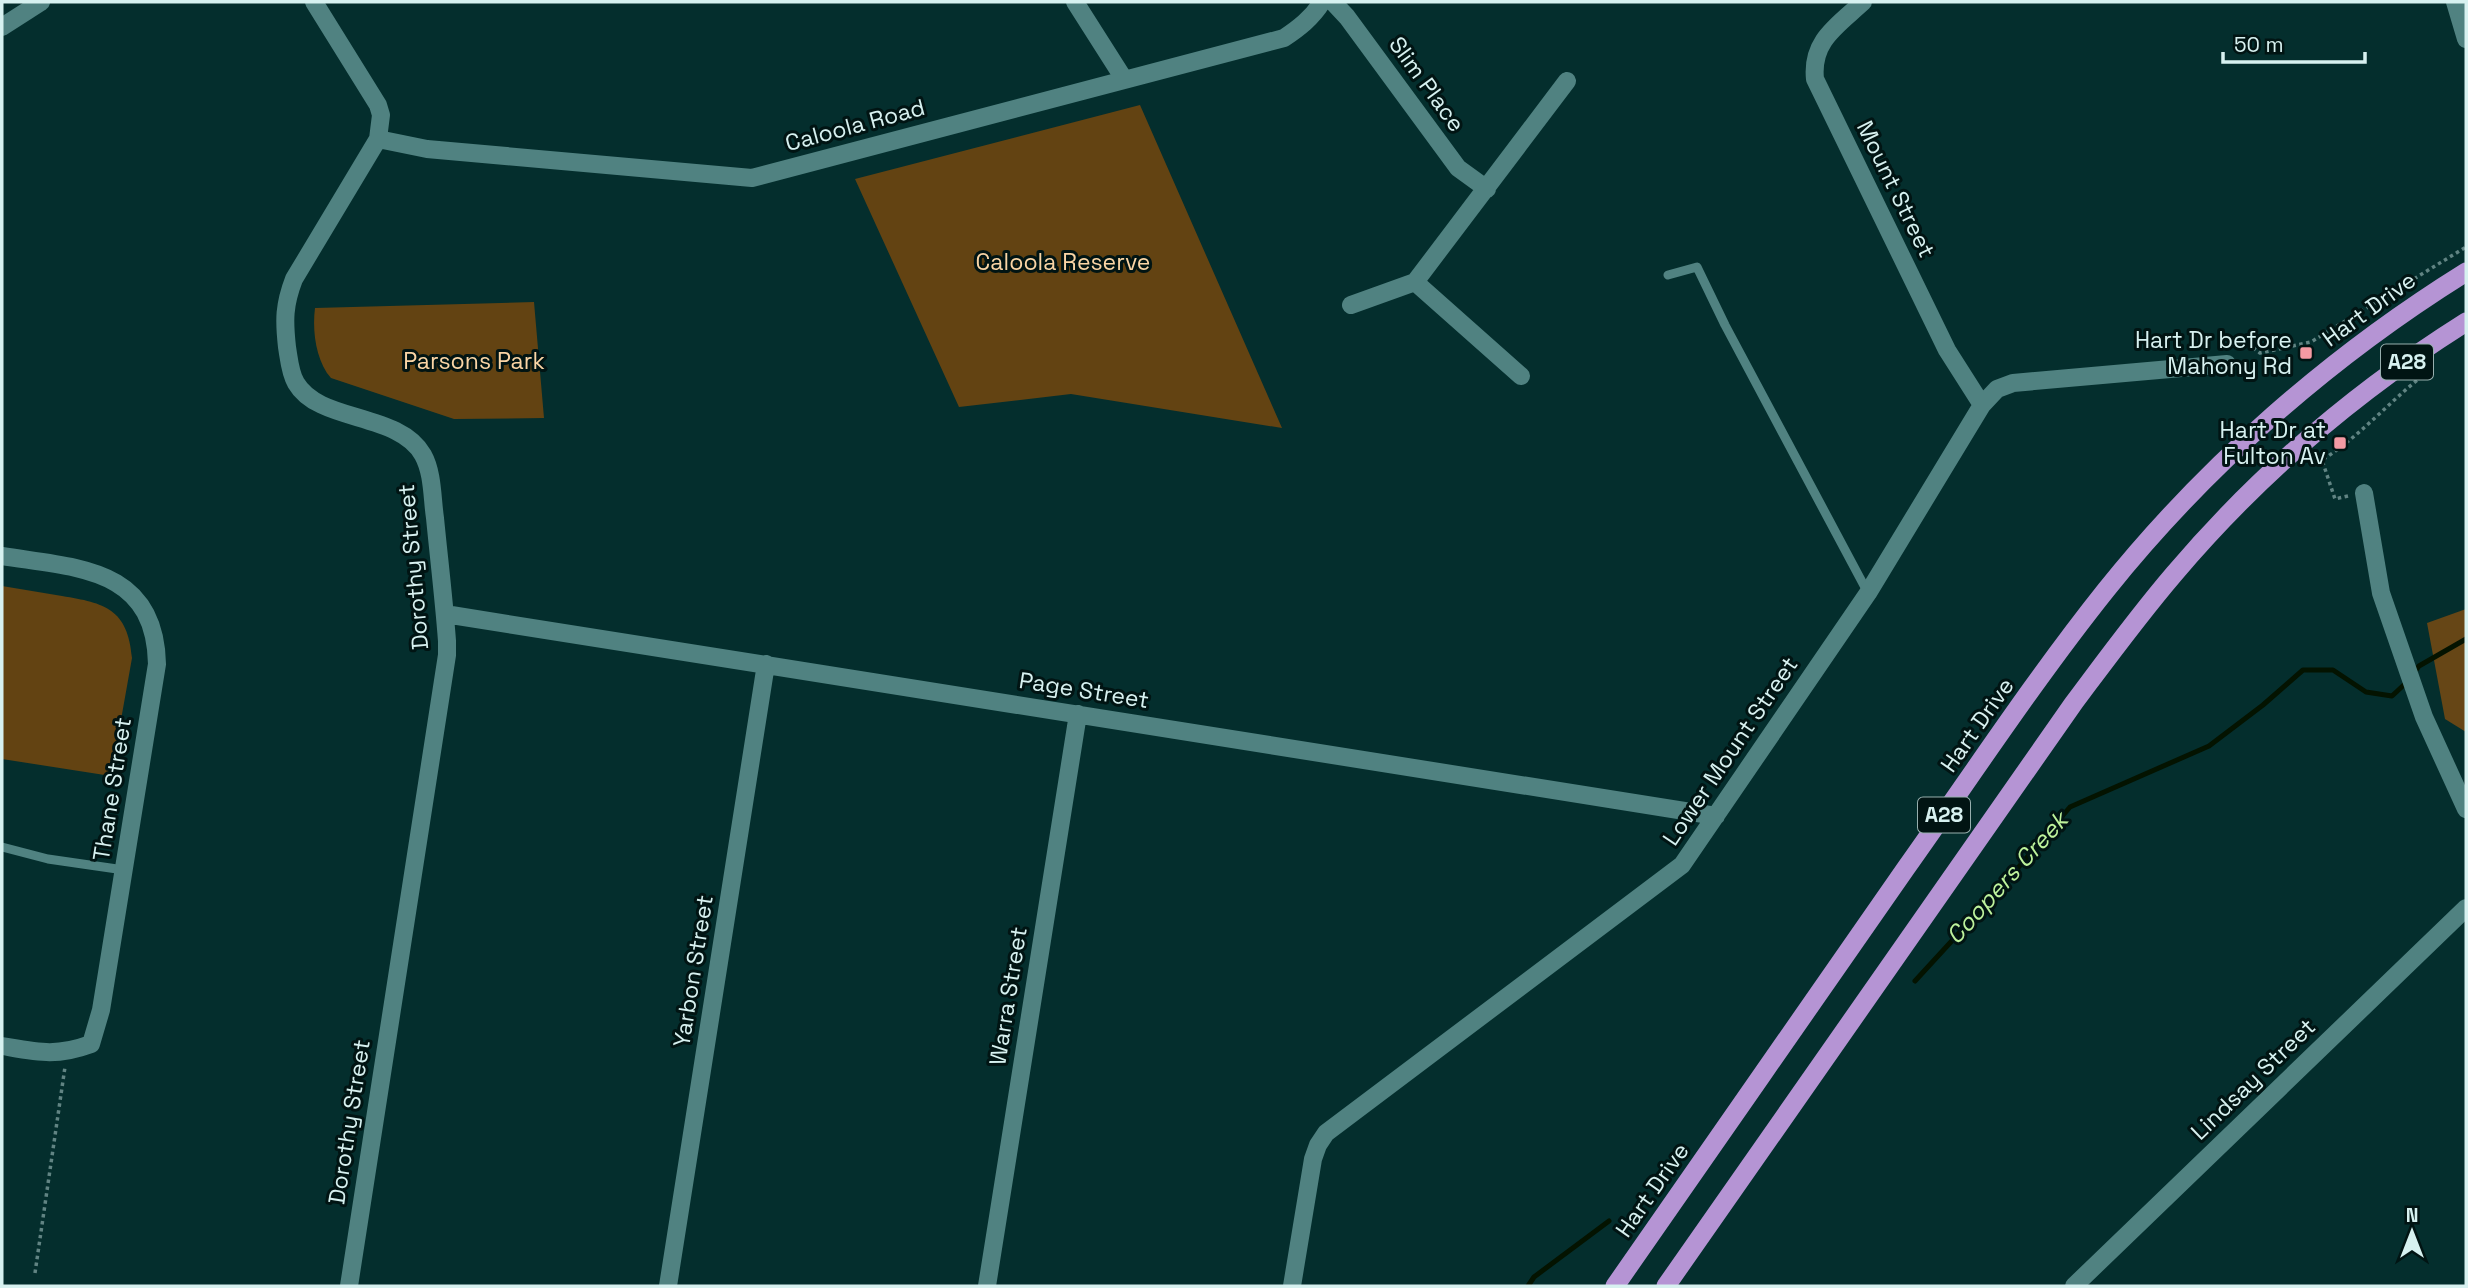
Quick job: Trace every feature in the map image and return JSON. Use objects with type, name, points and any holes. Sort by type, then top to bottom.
[{"type":"highway","name":"Hart Drive","points":[[1615,1286],[2010,720],[2106,590],[2169,518],[2270,419],[2344,357],[2466,272]]},
{"type":"highway","name":"A28","points":[[1665,1286],[2073,704],[2167,582],[2260,483],[2307,440],[2432,343],[2466,322]]},
{"type":"street","points":[[2,27],[41,2]]},
{"type":"street","points":[[314,2],[378,105],[381,115],[378,139]]},
{"type":"street","points":[[1075,2],[1125,79]]},
{"type":"street","name":"Caloola Road","points":[[378,139],[427,149],[752,178],[1284,38],[1316,12],[1322,2]]},
{"type":"street","name":"Slim Place","points":[[1333,2],[1347,17],[1458,168],[1487,189]]},
{"type":"street","name":"Mount Street","points":[[1863,2],[1826,36],[1817,50],[1813,64],[1815,79],[1947,350],[1982,405]]},
{"type":"street","points":[[2455,2],[2466,39]]},
{"type":"street","points":[[1351,305],[1415,282],[1567,81]]},
{"type":"street","name":"Dorothy Street","points":[[349,1286],[447,655],[445,614],[431,483],[423,455],[412,441],[395,430],[320,404],[307,396],[296,384],[288,354],[284,317],[294,279],[378,139]]},
{"type":"street","points":[[1415,282],[1521,376]]},
{"type":"street","name":"Lower Mount Street","points":[[1293,1286],[1313,1159],[1326,1133],[1682,865],[1868,593],[1982,405],[1997,389],[2013,383],[2227,364]]},
{"type":"street","points":[[2364,493],[2381,593],[2424,717],[2466,809]]},
{"type":"street","name":"Thane Street","points":[[2,556],[85,570],[112,579],[134,595],[150,618],[157,640],[158,664],[101,1010],[91,1044],[68,1052]]},
{"type":"street","name":"Page Street","points":[[445,614],[1716,816]]},
{"type":"street","name":"Yarbon Street","points":[[668,1286],[766,664]]},
{"type":"street","name":"Warra Street","points":[[987,1286],[1078,714]]},
{"type":"street","name":"Lindsay Street","points":[[2074,1286],[2466,908]]},
{"type":"street","points":[[2,1046],[45,1053],[68,1052]]},
{"type":"lane","points":[[1668,275],[1697,267],[1725,325],[1868,593]]},
{"type":"lane","points":[[2,847],[48,859],[124,870]]},
{"type":"path","points":[[2242,339],[2260,353],[2311,342],[2466,247]]},
{"type":"path","points":[[2364,493],[2335,499],[2322,460],[2345,446],[2400,394],[2429,371]]},
{"type":"path","points":[[35,1273],[68,1052]]},
{"type":"green space","name":"Caloola Reserve","points":[[1140,105],[1282,428],[1071,394],[959,407],[855,179]]},
{"type":"green space","name":"Parsons Park","points":[[534,302],[544,418],[454,419],[331,378],[316,345],[315,308]]},
{"type":"green space","points":[[2,586],[91,602],[112,611],[125,629],[132,658],[111,776],[2,759]]},
{"type":"shaded area","points":[[2466,609],[2466,732],[2445,719],[2427,623]]},
{"type":"waterway","name":"Coopers Creek","points":[[2413,674],[2419,666],[2466,639]]},
{"type":"waterway","name":"Coopers Creek","points":[[1915,981],[2070,807],[2209,746],[2303,670],[2333,670],[2366,692],[2392,696],[2407,682]]},
{"type":"waterway","name":"Coopers Creek","points":[[1528,1286],[1534,1277],[1609,1221]]},
{"type":"place","name":"Hart Dr before Mahony Rd","points":[[2306,353]]},
{"type":"place","name":"Hart Dr at Fulton Av","points":[[2340,443]]}]
